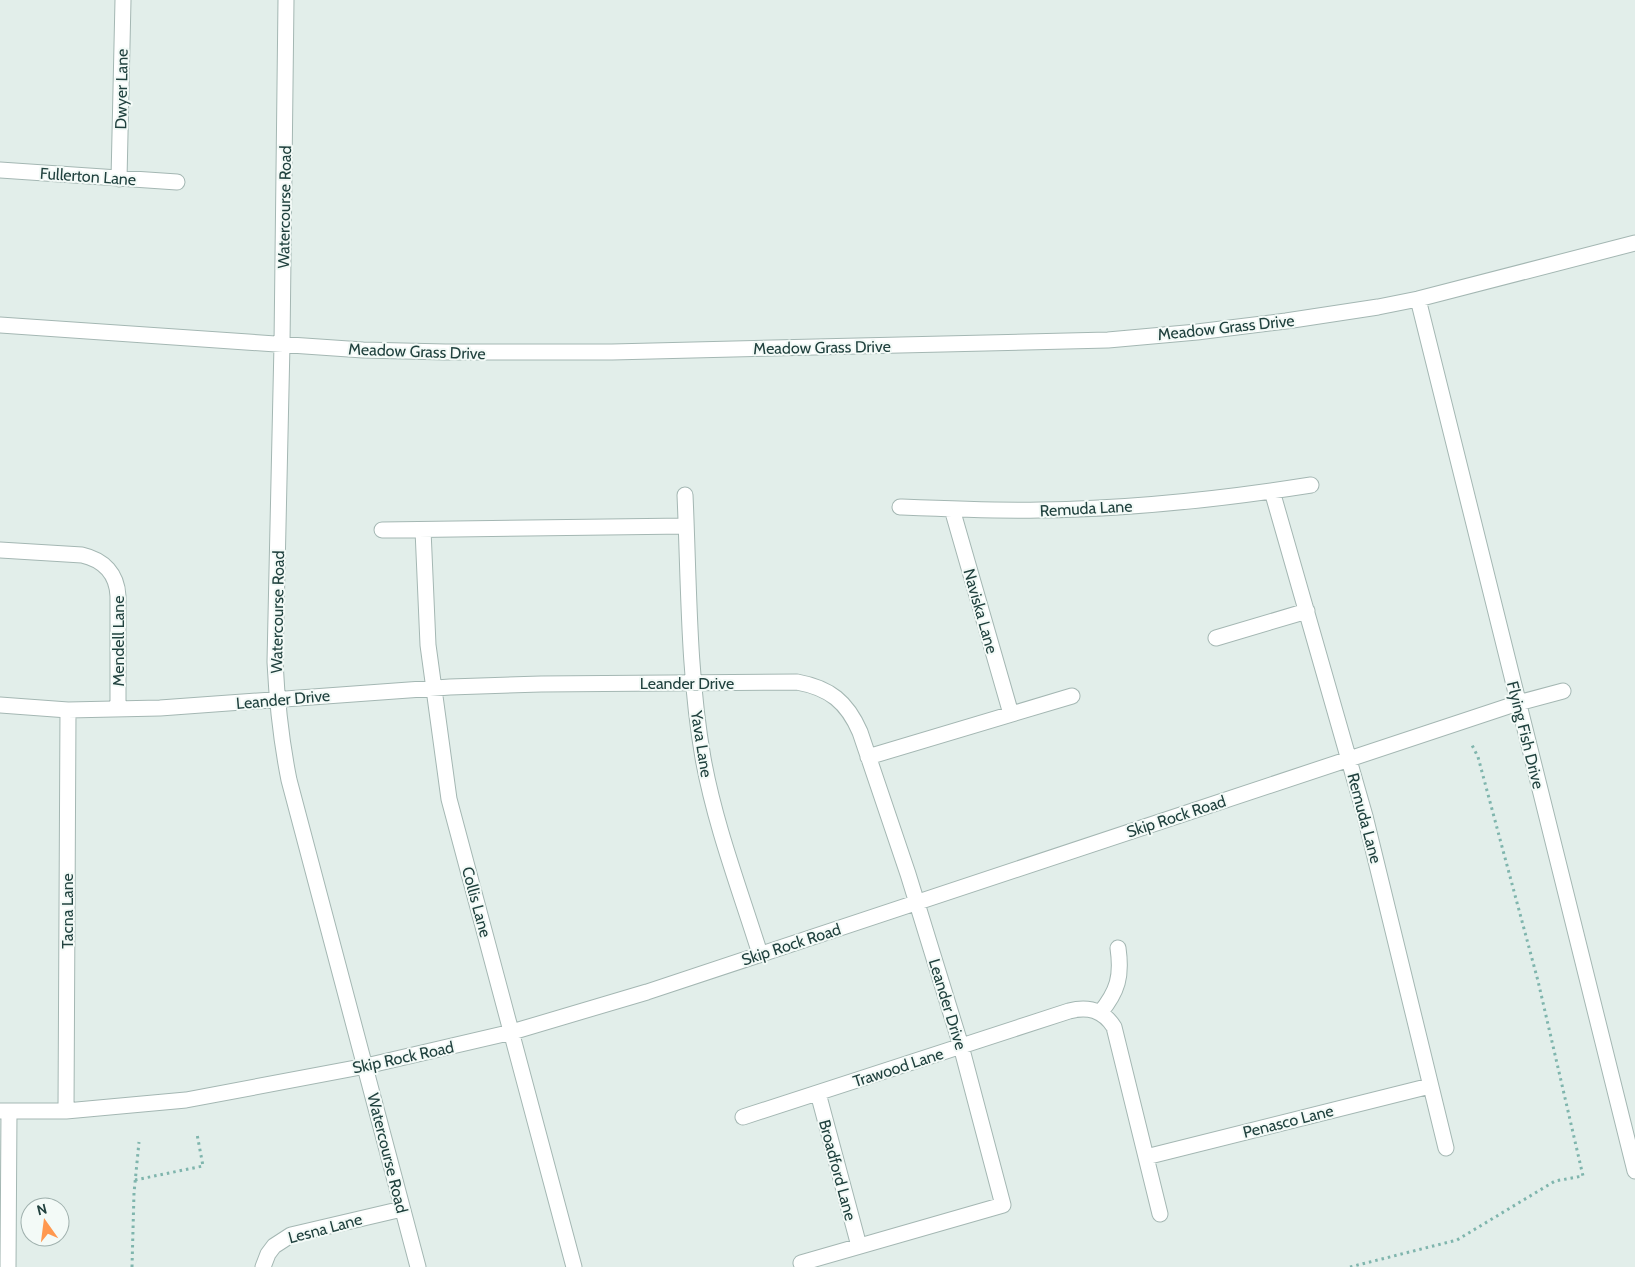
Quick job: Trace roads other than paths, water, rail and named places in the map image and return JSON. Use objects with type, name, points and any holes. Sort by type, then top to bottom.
[{"type":"street","name":"Dwyer Lane","points":[[120,178],[123,0]]},
{"type":"street","name":"Watercourse Road","points":[[286,0],[276,652],[277,699],[282,748],[418,1267]]},
{"type":"street","name":"Fullerton Lane","points":[[0,170],[177,182]]},
{"type":"street","name":"Meadow Grass Drive","points":[[0,325],[363,350],[529,353],[1108,340],[1197,332],[1378,307],[1418,299],[1635,243]]},
{"type":"street","name":"Flying Fish Drive","points":[[1418,299],[1635,1171]]},
{"type":"street","name":"Remuda Lane","points":[[900,507],[1042,510],[1113,507],[1180,503],[1311,485]]},
{"type":"street","name":"Remuda Lane","points":[[1272,491],[1365,816],[1446,1148]]},
{"type":"street","name":"Yava Lane","points":[[685,495],[693,683],[697,719],[712,801],[760,954]]},
{"type":"street","name":"Naviska Lane","points":[[952,509],[1011,714]]},
{"type":"street","points":[[382,530],[686,526]]},
{"type":"street","name":"Collis Lane","points":[[423,530],[428,645],[449,799],[574,1267]]},
{"type":"street","name":"Mendell Lane","points":[[0,550],[92,557],[108,568],[118,586],[118,709]]},
{"type":"street","points":[[1216,638],[1307,611]]},
{"type":"street","name":"Leander Drive","points":[[0,705],[68,710],[160,708],[434,688],[541,684],[797,682],[823,689],[845,706],[854,718],[868,757],[917,902],[961,1046],[1002,1205],[859,1246]]},
{"type":"street","name":"Skip Rock Road","points":[[4,1111],[66,1111],[186,1100],[366,1066],[512,1032],[647,992],[1518,702],[1563,691]]},
{"type":"street","points":[[868,757],[1072,696]]},
{"type":"street","name":"Tacna Lane","points":[[66,1111],[68,710]]},
{"type":"street","points":[[1118,948],[1120,974],[1110,1000],[1100,1013],[1109,1019],[1117,1037],[1160,1214]]},
{"type":"street","name":"Trawood Lane","points":[[743,1117],[1079,1008],[1090,1009],[1100,1013]]},
{"type":"street","name":"Penasco Lane","points":[[1146,1156],[1430,1086]]},
{"type":"street","name":"Broadford Lane","points":[[818,1094],[859,1246]]},
{"type":"street","points":[[4,1111],[8,1267]]},
{"type":"street","name":"Lesna Lane","points":[[262,1267],[274,1246],[290,1235],[402,1208]]},
{"type":"street","points":[[801,1263],[859,1246]]}]
